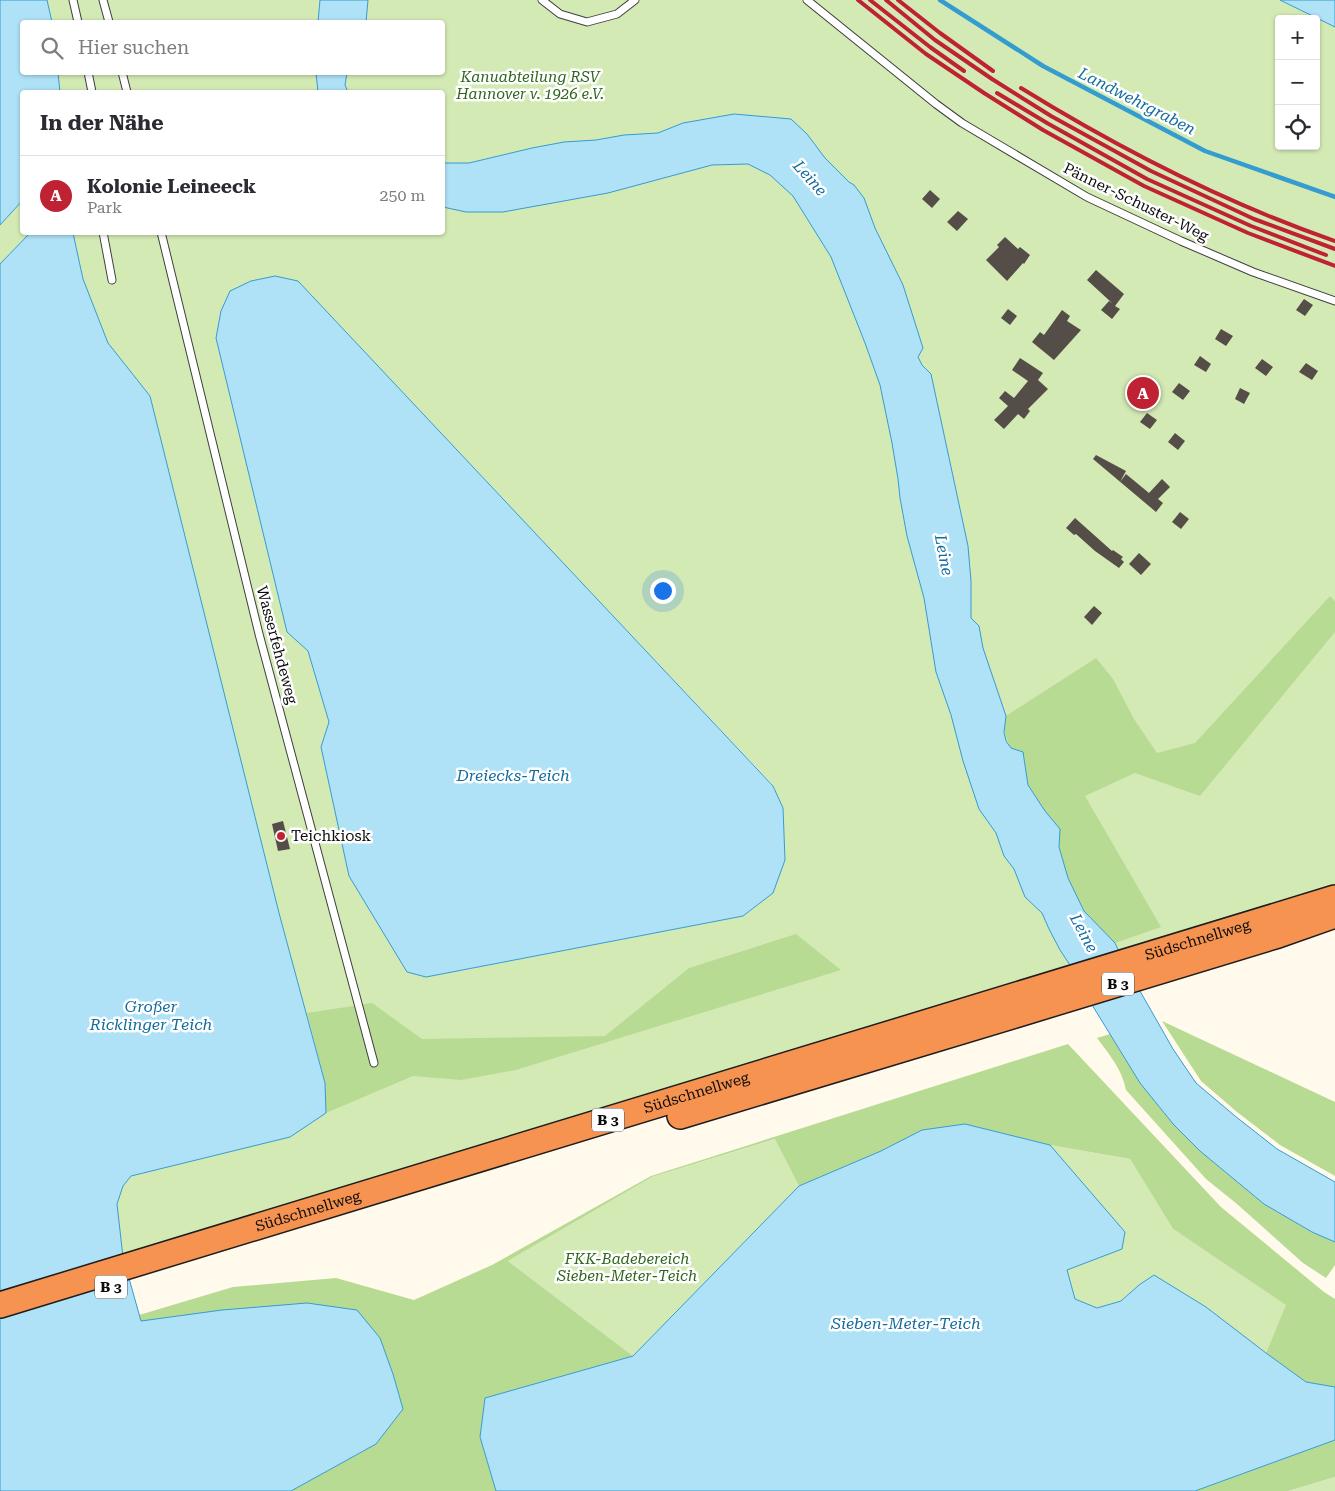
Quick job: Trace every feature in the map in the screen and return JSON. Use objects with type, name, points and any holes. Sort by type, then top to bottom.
[{"type":"highway","name":"Südschnellweg","points":[[0,1321],[219,1247],[1214,944],[1335,898]]},
{"type":"highway","name":"Südschnellweg","points":[[1214,944],[1278,935],[1335,915]]},
{"type":"highway","name":"Südschnellweg","points":[[0,1305],[219,1247]]},
{"type":"lane","points":[[73,0],[78,20]]},
{"type":"lane","points":[[103,0],[108,20]]},
{"type":"lane","points":[[542,0],[560,14],[587,22],[617,14],[635,0]]},
{"type":"lane","name":"Pänner-Schuster-Weg","points":[[807,0],[962,123],[1087,197],[1180,241],[1254,272],[1335,302]]},
{"type":"lane","points":[[89,75],[92,90]]},
{"type":"lane","points":[[123,75],[126,90]]},
{"type":"lane","points":[[104,235],[112,280]]},
{"type":"lane","name":"Wasserfehdeweg","points":[[162,235],[259,634],[374,1063]]},
{"type":"green space","name":"Kanuabteilung RSV Hannover v. 1926 e.V.","points":[[47,0],[1280,0],[1311,15],[1275,15],[1275,150],[1320,150],[1320,20],[1335,27],[1335,888],[123,1257],[117,1204],[123,1186],[131,1176],[290,1137],[325,1083],[279,913],[150,396],[108,343],[83,279],[73,235],[445,235],[445,90],[60,90],[58,75],[445,75],[445,20],[52,20]],"holes":[[[275,276],[298,282],[773,785],[783,808],[785,859],[773,892],[743,916],[426,977],[407,972],[321,747],[329,722],[308,651]]]},
{"type":"green space","points":[[20,203],[20,235],[28,235],[0,264],[0,225]]},
{"type":"green space","points":[[1330,596],[1335,601],[1335,632],[1200,796],[1135,773],[1085,796],[1161,927],[1115,943],[1084,911],[1068,878],[1059,847],[1060,829],[1045,811],[1028,785],[1023,752],[1011,748],[1007,740],[1005,729],[1006,716],[1096,658],[1113,679],[1134,719],[1157,753],[1195,743]]},
{"type":"green space","points":[[796,934],[841,970],[516,1070],[461,1080],[413,1076],[326,1113],[325,1083],[307,1013],[372,1003],[422,1039],[605,1036],[689,968]]},
{"type":"green space","points":[[1162,1021],[1335,1102],[1335,1176],[1280,1145],[1201,1081]]},
{"type":"green space","points":[[1110,1034],[1140,1083],[1174,1125],[1200,1151],[1264,1204],[1312,1232],[1335,1242],[1335,1265],[1326,1278],[1303,1263],[1206,1179],[1126,1090],[1118,1069],[1097,1038]]},
{"type":"green space","points":[[1068,1044],[1221,1207],[1335,1299],[1335,1387],[1306,1382],[1266,1353],[1286,1305],[1173,1229],[1130,1159],[1050,1145],[965,1124],[922,1130],[881,1151],[799,1186],[775,1139],[652,1177],[508,1261],[633,1356],[485,1398],[480,1437],[496,1491],[291,1491],[376,1444],[403,1409],[380,1338],[222,1310],[141,1322],[139,1315],[233,1287],[336,1278],[414,1300],[492,1265],[651,1176]]},
{"type":"green space","name":"FKK-Badebereich Sieben-Meter-Teich","points":[[776,1139],[799,1186],[633,1356],[508,1261],[652,1177]]},
{"type":"green space","points":[[1050,1145],[1130,1159],[1173,1229],[1287,1305],[1266,1353],[1206,1307],[1154,1275],[1121,1301],[1097,1308],[1075,1299],[1067,1270],[1090,1260],[1125,1232]]},
{"type":"green space","points":[[1335,1440],[1335,1477],[1288,1491],[1195,1491]]},
{"type":"green space","points":[[1335,1477],[1335,1491],[1288,1491]]},
{"type":"water","points":[[0,0],[47,0],[52,20],[20,20],[20,75],[58,75],[60,90],[20,90],[20,203],[0,225]]},
{"type":"water","points":[[320,0],[368,0],[366,20],[318,20]]},
{"type":"water","points":[[1280,0],[1335,0],[1335,27],[1320,20],[1320,15],[1311,15]]},
{"type":"water","points":[[316,75],[347,75],[345,85],[347,90],[318,90]]},
{"type":"water","name":"Leine","points":[[734,114],[791,119],[807,134],[825,158],[854,185],[864,198],[875,228],[903,285],[923,348],[918,357],[922,365],[931,374],[968,546],[971,581],[971,618],[979,626],[983,648],[1006,716],[1004,732],[1006,741],[1011,748],[1023,752],[1028,785],[1045,811],[1060,829],[1059,847],[1068,878],[1084,911],[1115,943],[1128,970],[1173,1049],[1196,1083],[1277,1149],[1335,1182],[1335,1242],[1312,1232],[1264,1204],[1200,1151],[1174,1125],[1140,1083],[1078,982],[1042,913],[1025,897],[1014,869],[1004,856],[996,833],[979,809],[936,672],[924,598],[907,536],[892,443],[880,385],[831,257],[793,196],[770,175],[748,164],[712,165],[608,193],[503,212],[466,212],[445,207],[445,163],[469,163],[564,142],[658,133],[683,123]]},
{"type":"water","name":"Großer Ricklinger Teich","points":[[28,235],[73,235],[83,279],[108,343],[150,396],[279,913],[325,1083],[326,1113],[290,1137],[131,1176],[123,1186],[117,1204],[123,1257],[141,1321],[222,1310],[307,1303],[357,1310],[380,1338],[403,1409],[376,1444],[291,1491],[0,1491],[0,264]]},
{"type":"water","name":"Dreiecks-Teich","points":[[275,276],[298,281],[773,786],[783,808],[785,860],[773,893],[743,916],[426,977],[407,972],[349,876],[321,747],[329,722],[308,651],[287,632],[216,338],[221,311],[230,291],[251,281]]},
{"type":"water","name":"Sieben-Meter-Teich","points":[[965,1124],[1050,1145],[1125,1232],[1122,1249],[1067,1270],[1075,1299],[1097,1308],[1121,1301],[1154,1275],[1206,1307],[1306,1382],[1335,1387],[1335,1440],[1195,1491],[496,1491],[480,1437],[485,1398],[633,1356],[799,1186],[881,1151],[922,1130]]},
{"type":"building","points":[[930,190],[940,199],[932,208],[922,199]]},
{"type":"building","points":[[958,211],[968,219],[957,231],[947,222]]},
{"type":"building","points":[[1005,237],[1018,249],[1020,247],[1030,255],[1007,281],[986,260],[999,247],[997,245]]},
{"type":"building","points":[[1096,270],[1124,294],[1115,306],[1120,309],[1112,319],[1101,310],[1109,301],[1112,303],[1087,280]]},
{"type":"building","points":[[1304,299],[1313,305],[1305,316],[1296,310]]},
{"type":"building","points":[[1008,309],[1017,316],[1010,325],[1001,318]]},
{"type":"building","points":[[1062,310],[1070,316],[1067,321],[1081,330],[1054,360],[1032,342],[1040,332],[1044,335]]},
{"type":"building","points":[[1221,329],[1233,336],[1226,346],[1215,339]]},
{"type":"building","points":[[1200,356],[1211,364],[1206,372],[1194,365]]},
{"type":"building","points":[[1020,358],[1043,373],[1038,380],[1048,389],[1028,409],[1030,411],[1024,419],[1018,414],[1004,429],[994,420],[1008,406],[999,398],[1005,391],[1014,398],[1028,381],[1012,370]]},
{"type":"building","points":[[1262,359],[1273,367],[1266,376],[1255,368]]},
{"type":"building","points":[[1306,363],[1318,371],[1312,380],[1299,372]]},
{"type":"building","points":[[1179,383],[1190,391],[1183,400],[1172,392]]},
{"type":"building","points":[[1240,388],[1250,393],[1244,404],[1235,399]]},
{"type":"building","points":[[1147,413],[1157,420],[1150,429],[1140,422]]},
{"type":"building","points":[[1175,433],[1185,441],[1178,450],[1168,442]]},
{"type":"building","points":[[1096,455],[1126,471],[1120,482],[1093,459]]},
{"type":"building","points":[[1126,474],[1149,493],[1162,479],[1170,487],[1158,499],[1163,503],[1156,512],[1120,482]]},
{"type":"building","points":[[1180,512],[1189,519],[1181,529],[1172,522]]},
{"type":"building","points":[[1075,518],[1112,551],[1123,557],[1121,559],[1124,562],[1119,568],[1066,528]]},
{"type":"building","points":[[1139,553],[1151,564],[1141,575],[1129,564]]},
{"type":"building","points":[[1094,606],[1102,613],[1092,625],[1084,617]]},
{"type":"building","name":"Teichkiosk","points":[[283,821],[290,849],[278,851],[272,824]]},
{"type":"waterway","name":"Landwehrgraben","points":[[940,0],[1043,66],[1205,151],[1335,197]]},
{"type":"railway","points":[[858,0],[926,54],[1043,130],[1144,186],[1248,233],[1335,266]]},
{"type":"railway","points":[[870,0],[964,71]]},
{"type":"railway","points":[[886,0],[935,40],[1051,116],[1151,171],[1254,219],[1335,249]]},
{"type":"railway","points":[[898,0],[993,71]]},
{"type":"railway","points":[[1021,88],[1058,111],[1174,173],[1253,210],[1335,241]]},
{"type":"railway","points":[[997,93],[1147,179],[1251,226],[1326,255]]},
{"type":"place","name":"Kolonie Leineeck","points":[[1143,393]]},
{"type":"place","name":"Teichkiosk","points":[[281,836]]}]
